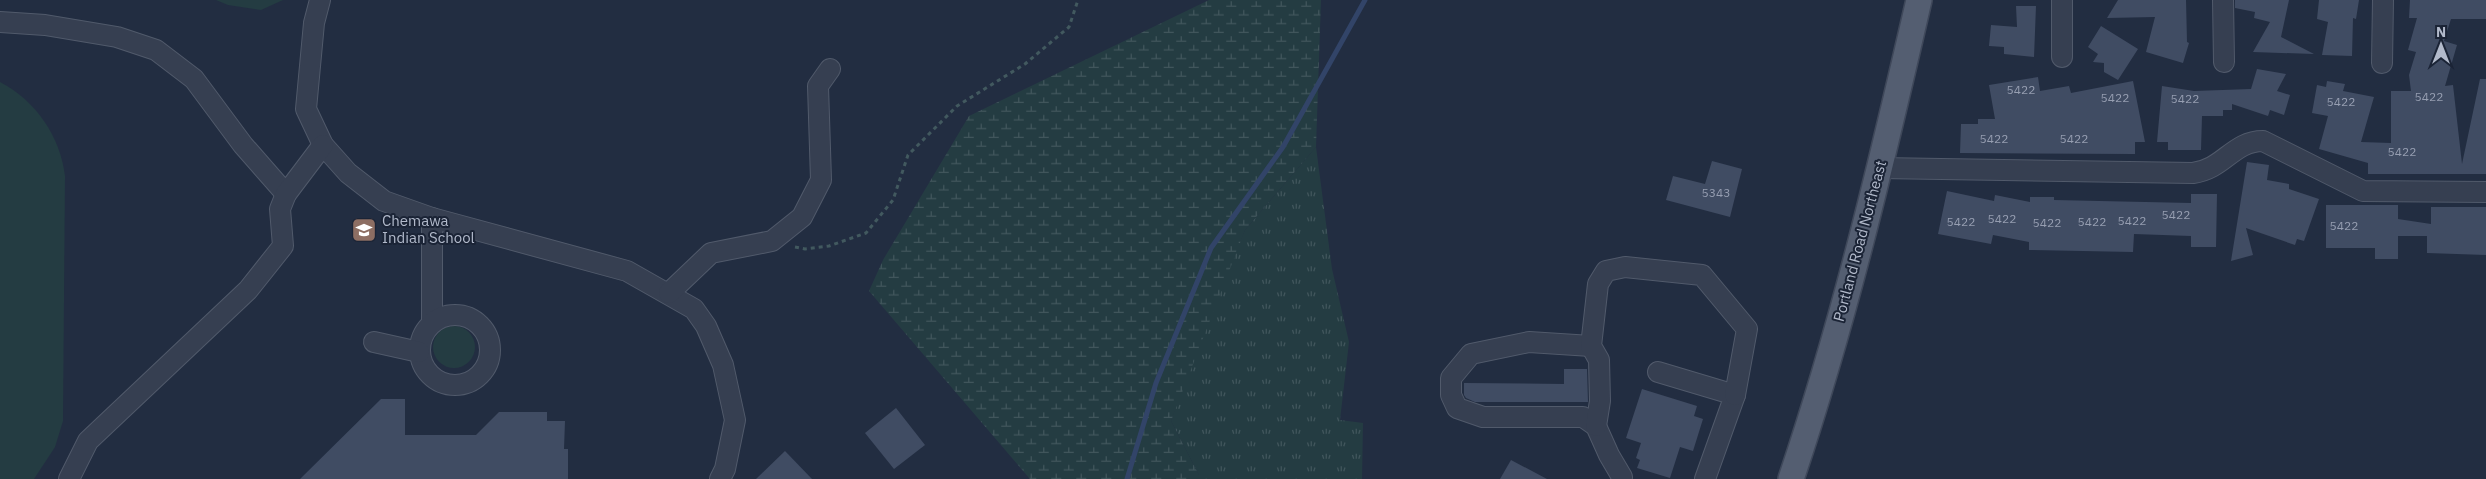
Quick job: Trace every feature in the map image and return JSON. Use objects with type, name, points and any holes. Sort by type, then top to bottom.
[{"type":"main road","name":"Portland Road Northeast","points":[[1791,479],[1834,342],[1880,168],[1919,0]]},
{"type":"lane","points":[[320,0],[309,65],[306,109],[323,144],[348,173],[384,201],[432,218],[627,271],[669,293],[694,309],[706,326],[724,365],[735,420],[725,469],[720,479]]},
{"type":"lane","points":[[2062,0],[2062,57]]},
{"type":"lane","points":[[2223,0],[2224,62]]},
{"type":"lane","points":[[2382,0],[2382,63]]},
{"type":"lane","points":[[0,22],[45,25],[117,37],[156,50],[194,79],[243,144],[286,194]]},
{"type":"lane","points":[[669,293],[712,253],[772,241],[802,218],[821,180],[818,86],[830,69]]},
{"type":"lane","points":[[1880,168],[2193,173],[2207,171],[2250,141],[2263,140],[2363,191],[2486,192]]},
{"type":"lane","points":[[69,479],[88,441],[248,290],[283,246],[280,209],[286,194],[323,144]]},
{"type":"lane","points":[[432,218],[432,323]]},
{"type":"lane","points":[[1596,426],[1600,401],[1598,360],[1591,346],[1598,284],[1606,271],[1625,267],[1702,275],[1747,329],[1735,395],[1704,479]]},
{"type":"lane","points":[[454,315],[465,316],[476,322],[484,330],[489,341],[491,353],[488,365],[481,374],[472,382],[460,386],[448,385],[437,381],[428,373],[422,363],[419,352],[425,331],[432,323],[442,317],[454,315]]},
{"type":"lane","points":[[374,342],[419,352]]},
{"type":"lane","points":[[1591,346],[1529,342],[1471,354],[1451,378],[1451,396],[1457,408],[1483,417],[1583,417],[1596,426],[1609,455],[1623,478]]},
{"type":"lane","points":[[1658,372],[1735,395]]},
{"type":"path","points":[[772,241],[804,249],[829,246],[866,233],[893,200],[908,155],[957,106],[1025,64],[1069,27],[1078,0]]},
{"type":"green space","points":[[216,0],[283,0],[261,10],[228,5]]},
{"type":"green space","points":[[1209,0],[1321,0],[1316,147],[1245,230],[1171,421],[1199,475],[1199,479],[1030,479],[869,291],[883,260],[969,116]]},
{"type":"green space","points":[[0,82],[25,99],[44,121],[58,147],[65,176],[63,421],[55,447],[34,479],[0,479]]},
{"type":"green space","points":[[1316,147],[1332,269],[1349,342],[1340,420],[1363,423],[1362,479],[1199,479],[1199,475],[1171,421],[1205,324],[1245,230]]},
{"type":"green space","points":[[454,326],[469,332],[475,347],[469,362],[454,368],[439,362],[433,347],[439,332]]},
{"type":"building","points":[[2118,0],[2186,0],[2187,42],[2189,43],[2183,63],[2146,52],[2155,17],[2107,18]]},
{"type":"building","points":[[2235,0],[2289,0],[2281,37],[2314,54],[2253,52],[2270,22],[2254,18],[2255,12],[2235,8]]},
{"type":"building","points":[[2319,0],[2359,0],[2356,19],[2353,18],[2352,56],[2322,55],[2328,22],[2317,19]]},
{"type":"building","points":[[2410,0],[2486,0],[2486,19],[2451,19],[2444,41],[2457,45],[2445,86],[2453,85],[2462,164],[2480,79],[2486,79],[2486,174],[2368,174],[2368,163],[2319,149],[2328,116],[2312,113],[2317,85],[2326,87],[2327,81],[2345,84],[2343,91],[2374,97],[2361,142],[2391,143],[2391,91],[2411,91],[2409,75],[2416,52],[2408,50],[2417,18],[2409,18]]},
{"type":"building","points":[[2016,6],[2036,6],[2034,57],[2004,54],[2004,47],[1989,46],[1991,25],[2017,27]]},
{"type":"building","points":[[2101,26],[2138,49],[2118,80],[2104,72],[2104,63],[2093,62],[2098,54],[2088,47]]},
{"type":"building","points":[[2257,69],[2286,74],[2277,91],[2290,95],[2284,115],[2270,110],[2268,116],[2232,104],[2232,110],[2223,110],[2223,116],[2202,116],[2201,150],[2168,150],[2168,142],[2157,142],[2162,86],[2194,91],[2251,89]]},
{"type":"building","points":[[2038,77],[2040,91],[2069,86],[2071,93],[2133,81],[2145,142],[2135,142],[2135,154],[1960,153],[1961,124],[1978,124],[1978,119],[1995,119],[1989,85]]},
{"type":"building","points":[[1712,161],[1742,169],[1730,217],[1666,200],[1673,176],[1705,184]]},
{"type":"building","points":[[2247,162],[2269,165],[2267,180],[2289,184],[2289,189],[2319,199],[2304,241],[2297,239],[2295,245],[2246,228],[2253,255],[2231,261]]},
{"type":"building","points":[[1947,191],[1994,201],[1995,195],[2030,202],[2030,197],[2054,197],[2054,200],[2191,203],[2191,194],[2217,194],[2216,247],[2191,247],[2191,236],[2134,234],[2133,252],[2029,250],[2029,242],[1993,235],[1991,244],[1938,234]]},
{"type":"building","points":[[2326,205],[2398,205],[2398,219],[2431,224],[2431,207],[2486,207],[2486,255],[2427,253],[2427,236],[2398,236],[2398,259],[2375,259],[2375,248],[2326,248]]},
{"type":"building","points":[[1564,369],[1587,369],[1588,402],[1475,402],[1464,395],[1464,383],[1564,384]]},
{"type":"building","points":[[1642,389],[1697,406],[1694,416],[1703,419],[1693,451],[1680,447],[1670,478],[1637,468],[1640,460],[1636,458],[1641,443],[1626,438]]},
{"type":"building","points":[[381,399],[405,399],[405,435],[476,435],[499,412],[547,412],[547,421],[565,421],[564,449],[568,449],[568,479],[300,479]]},
{"type":"building","points":[[896,408],[925,445],[894,469],[865,433]]},
{"type":"building","points":[[785,451],[812,479],[756,479]]},
{"type":"building","points":[[1511,460],[1547,479],[1500,479]]},
{"type":"waterway","points":[[1127,479],[1156,383],[1211,248],[1283,147],[1365,0]]},
{"type":"place","name":"Chemawa Indian School","points":[[364,230]]}]
